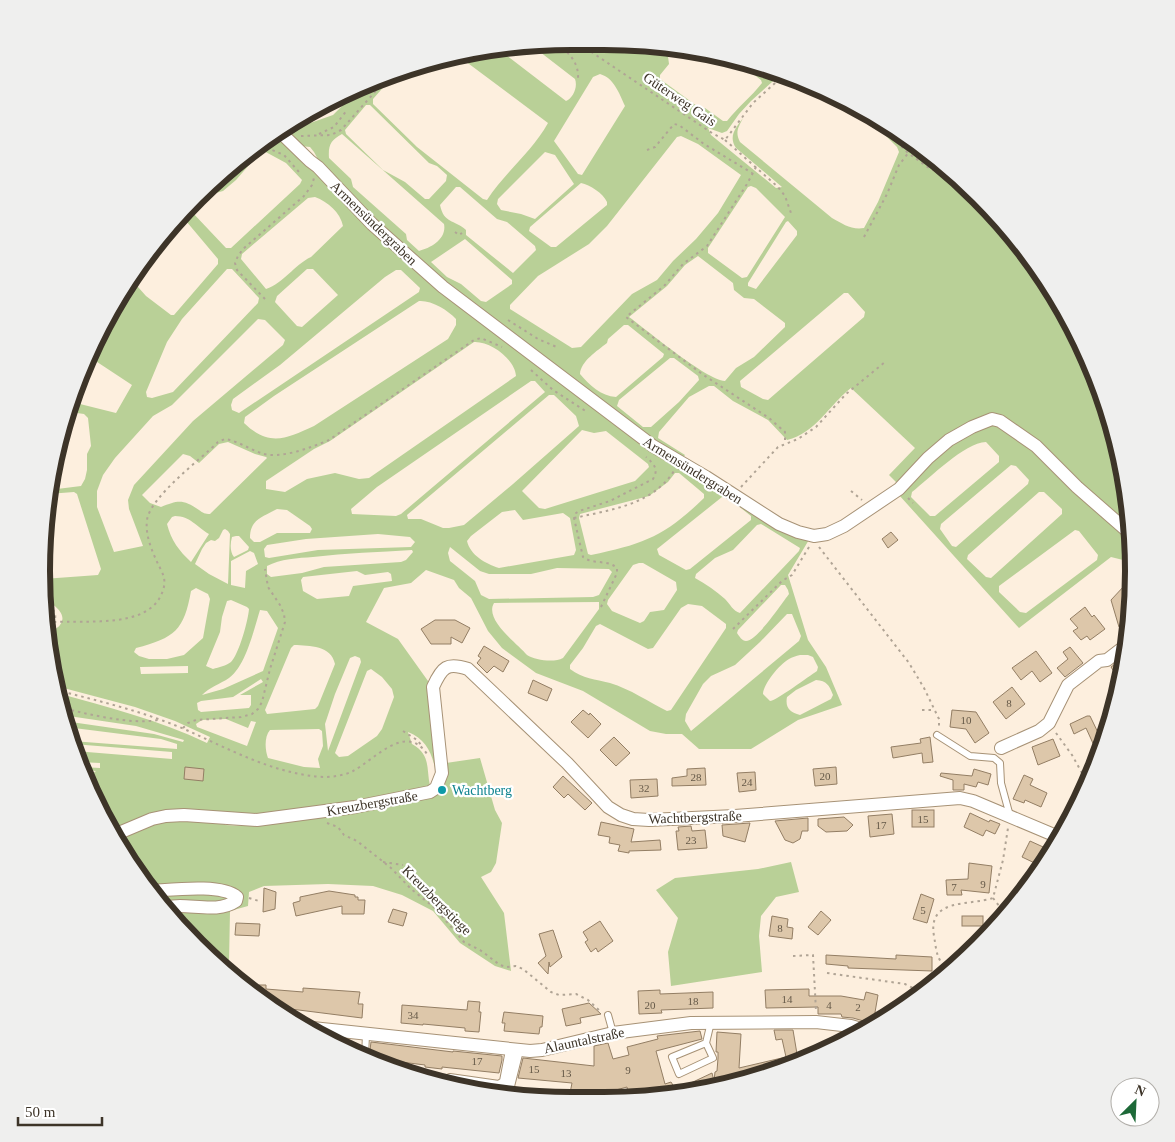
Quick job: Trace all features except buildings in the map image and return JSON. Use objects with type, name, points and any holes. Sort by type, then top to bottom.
[{"type":"street","name":"Armensündergraben","points":[[285,136],[318,167],[372,224],[443,287],[630,430],[779,524],[816,541]]},
{"type":"street","points":[[816,541],[870,509],[899,489],[928,458],[949,440],[972,427],[992,419],[1000,421],[1036,446],[1077,487],[1123,528]]},
{"type":"street","points":[[1001,748],[1039,731],[1049,723],[1068,685],[1099,660],[1107,660],[1119,650]]},
{"type":"street","name":"Wachtbergstraße","points":[[436,788],[442,774],[433,687],[438,674],[447,667],[456,665],[468,669],[567,763],[608,806],[620,815],[633,819],[649,820],[754,815],[960,798],[973,801],[1010,819],[1053,835]]},
{"type":"street","name":"Kreuzbergstraße","points":[[120,832],[152,819],[166,816],[184,815],[257,820],[394,800],[430,792],[436,788]]},
{"type":"street","points":[[160,890],[214,890],[233,893],[237,897],[236,901],[232,904],[221,907],[173,907]]},
{"type":"street","name":"Alauntalstraße","points":[[327,1031],[513,1050],[542,1050],[613,1033],[710,1022],[816,1022],[855,1027]]},
{"type":"street","points":[[507,1088],[513,1050]]},
{"type":"lane","points":[[937,735],[970,756],[994,758],[1000,763],[1001,784],[1010,819]]},
{"type":"lane","points":[[607,1015],[613,1033]]},
{"type":"lane","points":[[706,1043],[672,1058],[679,1074],[713,1058],[706,1043],[710,1022]]},
{"type":"lane","points":[[365,1049],[366,1035]]},
{"type":"lane","points":[[450,1077],[499,1084],[503,1081],[513,1050]]},
{"type":"path","points":[[565,50],[579,68],[578,79]]},
{"type":"path","name":"Güterweg Gais","points":[[588,50],[725,140],[752,103],[778,80]]},
{"type":"path","points":[[317,134],[331,135],[341,130],[379,87]]},
{"type":"path","points":[[295,135],[317,134],[334,127],[347,110]]},
{"type":"path","points":[[647,150],[655,147],[674,124],[679,125],[704,144],[752,173]]},
{"type":"path","points":[[892,137],[908,153],[940,173]]},
{"type":"path","points":[[725,140],[778,187],[785,196],[791,213]]},
{"type":"path","points":[[270,147],[272,150],[284,155],[299,172]]},
{"type":"path","points":[[864,237],[887,194],[899,165],[910,150]]},
{"type":"path","points":[[265,299],[238,270],[235,263],[243,249],[304,196],[312,185],[314,177],[310,161]]},
{"type":"path","points":[[756,167],[748,184],[707,246],[683,264],[664,286],[626,317],[702,374],[769,418],[786,436],[785,443]]},
{"type":"path","points":[[455,232],[459,235],[462,233]]},
{"type":"path","points":[[506,319],[538,339],[560,348]]},
{"type":"path","points":[[51,606],[55,614],[54,622],[85,622],[129,618],[145,612],[159,601],[164,589],[164,578],[148,534],[147,520],[151,509],[158,498],[218,442],[225,439],[233,440],[264,454],[276,455],[312,447],[330,440],[474,340],[481,338],[504,348]]},
{"type":"path","points":[[735,495],[768,456],[785,443],[798,439],[816,427],[846,394],[885,362]]},
{"type":"path","points":[[531,370],[553,390],[589,414]]},
{"type":"path","points":[[601,607],[617,573],[617,568],[608,563],[592,562],[583,558],[580,552],[574,518],[579,511],[610,501],[653,479],[656,474],[655,466],[644,455]]},
{"type":"path","points":[[574,518],[623,508],[635,503],[666,481],[679,462]]},
{"type":"path","points":[[733,628],[782,581],[792,575],[816,541],[824,555],[909,663],[924,688],[939,720],[940,728],[937,735]]},
{"type":"path","points":[[183,728],[188,723],[196,720],[241,717],[252,714],[262,702],[285,622],[280,605],[268,587],[265,569]]},
{"type":"path","points":[[65,692],[133,710],[183,728],[261,762],[290,772],[314,777],[333,777],[350,772],[388,746],[404,741],[413,742],[423,748]]},
{"type":"path","points":[[69,709],[139,722],[160,720]]},
{"type":"path","points":[[922,710],[934,710]]},
{"type":"path","points":[[1049,723],[1072,755],[1083,775]]},
{"type":"path","points":[[403,731],[417,740],[428,756]]},
{"type":"path","name":"Kreuzbergstiege","points":[[313,813],[338,827],[344,835],[358,841],[383,862],[411,889],[435,908],[464,942],[480,950],[500,966],[523,968],[551,992],[559,995],[576,994],[588,1000],[607,1015]]},
{"type":"path","points":[[993,898],[1003,860],[1010,819]]},
{"type":"path","points":[[383,862],[403,865]]},
{"type":"path","points":[[993,898],[1001,909]]},
{"type":"path","points":[[944,966],[937,958],[933,932],[938,915],[949,906],[993,898]]},
{"type":"path","points":[[793,956],[813,955],[816,1005]]},
{"type":"path","points":[[827,973],[905,984],[914,989]]},
{"type":"green space","points":[[604,50],[668,54],[669,64],[660,75],[660,79],[701,109],[705,108],[723,121],[727,121],[762,83],[750,71],[775,79],[751,101],[727,131],[722,133],[708,128],[711,135],[776,188],[782,187],[736,148],[733,136],[743,118],[738,130],[740,142],[832,218],[851,227],[864,228],[878,202],[899,152],[897,147],[879,129],[948,179],[996,227],[1017,254],[1055,311],[1071,341],[1085,372],[1107,436],[1121,503],[1125,560],[1111,557],[1019,628],[899,495],[904,490],[889,475],[915,448],[851,388],[814,425],[787,440],[768,420],[733,401],[714,386],[709,386],[689,397],[659,432],[658,438],[685,455],[682,459],[654,443],[445,285],[387,231],[321,165],[310,147],[301,146],[288,134],[299,127],[333,115],[344,103],[385,85],[373,99],[373,104],[417,147],[483,199],[487,200],[542,133],[548,123],[465,61],[505,54],[566,101],[573,95],[575,79],[539,51]],"holes":[[[600,74],[609,79],[618,91],[625,106],[582,175],[578,174],[554,141],[593,77]],[[366,105],[370,105],[429,163],[437,166],[447,175],[446,181],[429,199],[425,199],[405,182],[383,170],[346,134],[345,130]],[[342,134],[444,224],[441,238],[428,248],[419,251],[407,240],[406,234],[353,187],[351,179],[329,158],[330,146],[335,138]],[[681,136],[698,144],[741,175],[718,213],[696,239],[673,261],[657,280],[632,294],[581,347],[572,348],[510,309],[510,305],[538,276],[589,244],[607,226],[677,137]],[[545,152],[555,155],[574,184],[535,219],[501,210],[497,204],[498,199]],[[581,183],[599,193],[607,202],[607,205],[556,247],[551,247],[529,231],[530,227]],[[456,187],[460,187],[497,219],[507,222],[535,246],[536,250],[513,273],[466,235],[466,230],[447,218],[440,205]],[[748,187],[756,188],[785,217],[747,277],[742,278],[708,253],[708,248]],[[788,221],[797,231],[797,235],[756,289],[748,286],[748,283],[786,222]],[[465,239],[512,280],[512,284],[486,302],[481,301],[461,284],[447,277],[431,262]],[[698,256],[733,283],[734,290],[744,298],[754,299],[785,323],[785,327],[754,357],[736,368],[725,381],[716,378],[691,364],[629,317],[667,286],[685,265]],[[844,293],[848,293],[865,312],[864,317],[768,400],[741,387],[740,381]],[[624,325],[628,325],[664,354],[663,357],[616,397],[605,395],[587,382],[580,374],[586,361],[607,343],[608,339]],[[670,358],[674,358],[698,376],[699,380],[679,402],[651,427],[643,427],[617,406],[619,400]],[[986,442],[999,456],[999,462],[935,516],[930,516],[911,497],[912,492],[968,448]],[[1011,465],[1016,466],[1029,480],[1028,484],[956,547],[952,546],[940,529],[941,524]],[[1039,492],[1044,492],[1062,509],[1062,514],[991,578],[986,577],[967,559],[968,555]],[[1075,530],[1079,531],[1098,555],[1097,560],[1026,613],[1020,612],[999,592],[999,586]]]},
{"type":"green space","points":[[283,138],[340,196],[597,407],[810,538],[788,575],[808,640],[826,667],[842,705],[798,720],[751,749],[699,749],[682,734],[650,731],[583,691],[536,673],[502,648],[488,631],[471,598],[459,588],[454,580],[426,570],[411,583],[384,588],[366,622],[398,639],[428,681],[435,768],[423,742],[408,732],[412,744],[425,757],[430,786],[392,798],[256,815],[226,814],[225,825],[241,826],[287,822],[441,789],[447,777],[446,763],[480,758],[495,810],[502,823],[496,863],[491,872],[481,877],[504,913],[511,971],[495,966],[460,943],[433,911],[402,895],[373,886],[328,884],[264,886],[249,892],[248,906],[230,911],[229,963],[227,963],[179,915],[138,860],[120,832],[104,801],[92,774],[96,771],[90,770],[89,767],[100,768],[100,763],[87,762],[83,752],[172,759],[172,752],[80,745],[79,742],[177,749],[177,744],[161,739],[75,728],[73,722],[154,734],[183,742],[184,740],[136,726],[71,716],[65,695],[152,721],[207,743],[210,737],[175,721],[135,707],[64,688],[53,630],[59,626],[62,616],[58,609],[51,604],[50,578],[98,575],[101,569],[77,494],[74,492],[56,493],[56,489],[81,486],[85,479],[87,454],[91,446],[88,418],[84,414],[75,413],[78,404],[116,413],[132,385],[95,361],[120,310],[136,285],[146,296],[171,315],[174,315],[218,264],[218,259],[186,220],[193,213],[226,248],[231,248],[300,184],[302,180],[286,163],[264,151]],"holes":[[[315,197],[333,208],[343,226],[311,257],[266,289],[241,259],[242,254],[308,198]],[[227,269],[232,269],[259,298],[258,303],[173,392],[152,398],[147,397],[146,392],[167,342],[182,319]],[[307,269],[313,269],[338,295],[302,327],[297,326],[275,302],[277,296]],[[396,270],[401,270],[420,288],[419,292],[239,413],[232,410],[233,399],[280,365],[385,277]],[[419,301],[439,306],[456,319],[456,325],[448,339],[314,426],[295,434],[278,438],[270,438],[253,431],[244,423],[245,417]],[[258,319],[265,320],[285,340],[283,345],[193,421],[134,485],[128,500],[129,509],[143,546],[114,552],[97,507],[97,491],[103,475],[115,458],[153,416],[172,405]],[[474,342],[487,344],[501,352],[515,370],[516,376],[369,478],[359,479],[335,473],[307,479],[285,492],[266,489],[266,481],[314,449],[330,441]],[[531,381],[535,381],[545,392],[401,514],[396,516],[352,514],[351,509],[377,487]],[[549,395],[554,395],[576,416],[579,426],[464,525],[443,528],[421,519],[408,519],[407,515]],[[582,430],[594,433],[606,431],[648,464],[649,467],[635,481],[545,509],[539,508],[522,491]],[[228,442],[267,458],[210,514],[204,513],[184,502],[172,503],[161,507],[150,503],[142,495],[183,454],[190,456],[199,463],[219,444]],[[675,473],[679,473],[704,494],[704,498],[690,511],[653,537],[626,547],[591,555],[588,554],[579,518],[580,514],[649,496],[668,482]],[[722,497],[727,497],[751,516],[751,520],[690,569],[686,570],[659,555],[657,549]],[[277,509],[287,510],[312,529],[310,533],[277,533],[260,542],[254,542],[250,538],[251,532],[258,519]],[[515,510],[523,520],[563,513],[570,518],[576,550],[574,555],[499,568],[475,555],[467,541],[502,512]],[[180,516],[209,534],[191,562],[179,549],[167,524],[172,517]],[[761,524],[800,548],[740,613],[733,609],[718,593],[695,578],[696,574],[715,558],[733,550],[757,525]],[[225,529],[230,534],[228,584],[195,564],[206,543],[211,540],[215,541]],[[378,534],[410,537],[415,542],[411,547],[318,550],[269,558],[265,557],[264,549],[267,545],[306,539]],[[239,536],[249,547],[248,550],[234,557],[231,545],[232,537]],[[450,547],[480,571],[489,574],[531,574],[557,568],[609,569],[612,572],[599,595],[593,597],[489,599],[481,595],[475,581],[450,561],[448,553]],[[412,550],[413,552],[406,560],[401,562],[324,567],[302,573],[271,577],[267,574],[267,566],[283,560]],[[250,551],[254,553],[258,564],[246,571],[245,588],[231,585],[231,561]],[[643,563],[676,582],[677,590],[664,610],[650,612],[644,621],[640,623],[612,611],[607,604],[608,600],[633,565]],[[357,571],[365,575],[388,572],[391,574],[392,581],[353,586],[349,596],[317,599],[303,591],[301,580],[303,577]],[[781,585],[785,585],[789,594],[763,629],[746,641],[737,633]],[[196,588],[208,594],[210,599],[203,638],[184,655],[167,659],[149,659],[139,656],[134,652],[136,648],[169,636],[181,624],[191,591]],[[231,600],[247,607],[249,609],[245,629],[234,658],[231,662],[213,669],[206,666],[220,632],[227,601]],[[599,602],[599,609],[563,658],[559,660],[545,660],[527,655],[497,624],[492,610],[494,603]],[[688,604],[702,606],[726,624],[726,628],[671,710],[667,711],[625,689],[610,683],[584,677],[570,669],[570,665],[596,626],[600,624],[648,649],[653,648],[681,608]],[[260,610],[267,611],[278,628],[263,671],[223,689],[202,695],[229,678],[240,665],[249,647]],[[787,614],[792,614],[801,636],[799,641],[691,731],[685,721],[686,714],[703,684],[711,676],[735,665]],[[294,645],[324,650],[333,658],[335,664],[318,706],[315,709],[267,714],[265,710],[291,648]],[[800,655],[813,657],[818,667],[817,671],[770,701],[763,694],[769,680],[785,662]],[[355,656],[360,658],[361,662],[328,751],[325,724],[350,658]],[[188,666],[188,673],[141,674],[140,667]],[[371,669],[382,677],[392,689],[394,697],[382,729],[377,736],[348,756],[339,757],[335,753],[367,671]],[[261,679],[263,682],[240,695],[251,695],[251,705],[249,708],[201,712],[198,710],[197,703],[233,697]],[[816,680],[827,684],[833,695],[831,699],[800,715],[791,711],[787,697],[796,690]],[[226,719],[248,728],[251,721],[256,722],[247,746],[197,727],[196,724],[202,720]],[[319,729],[322,731],[323,746],[318,759],[320,768],[304,767],[268,758],[266,747],[270,730]]]},
{"type":"green space","points":[[257,156],[236,180],[223,191],[212,194],[227,179]]},
{"type":"green space","points":[[791,862],[799,892],[776,897],[761,916],[759,936],[762,972],[671,986],[668,952],[678,918],[656,890],[675,878],[758,869]]},
{"type":"place","name":"Wachtberg","points":[[442,790]]}]
